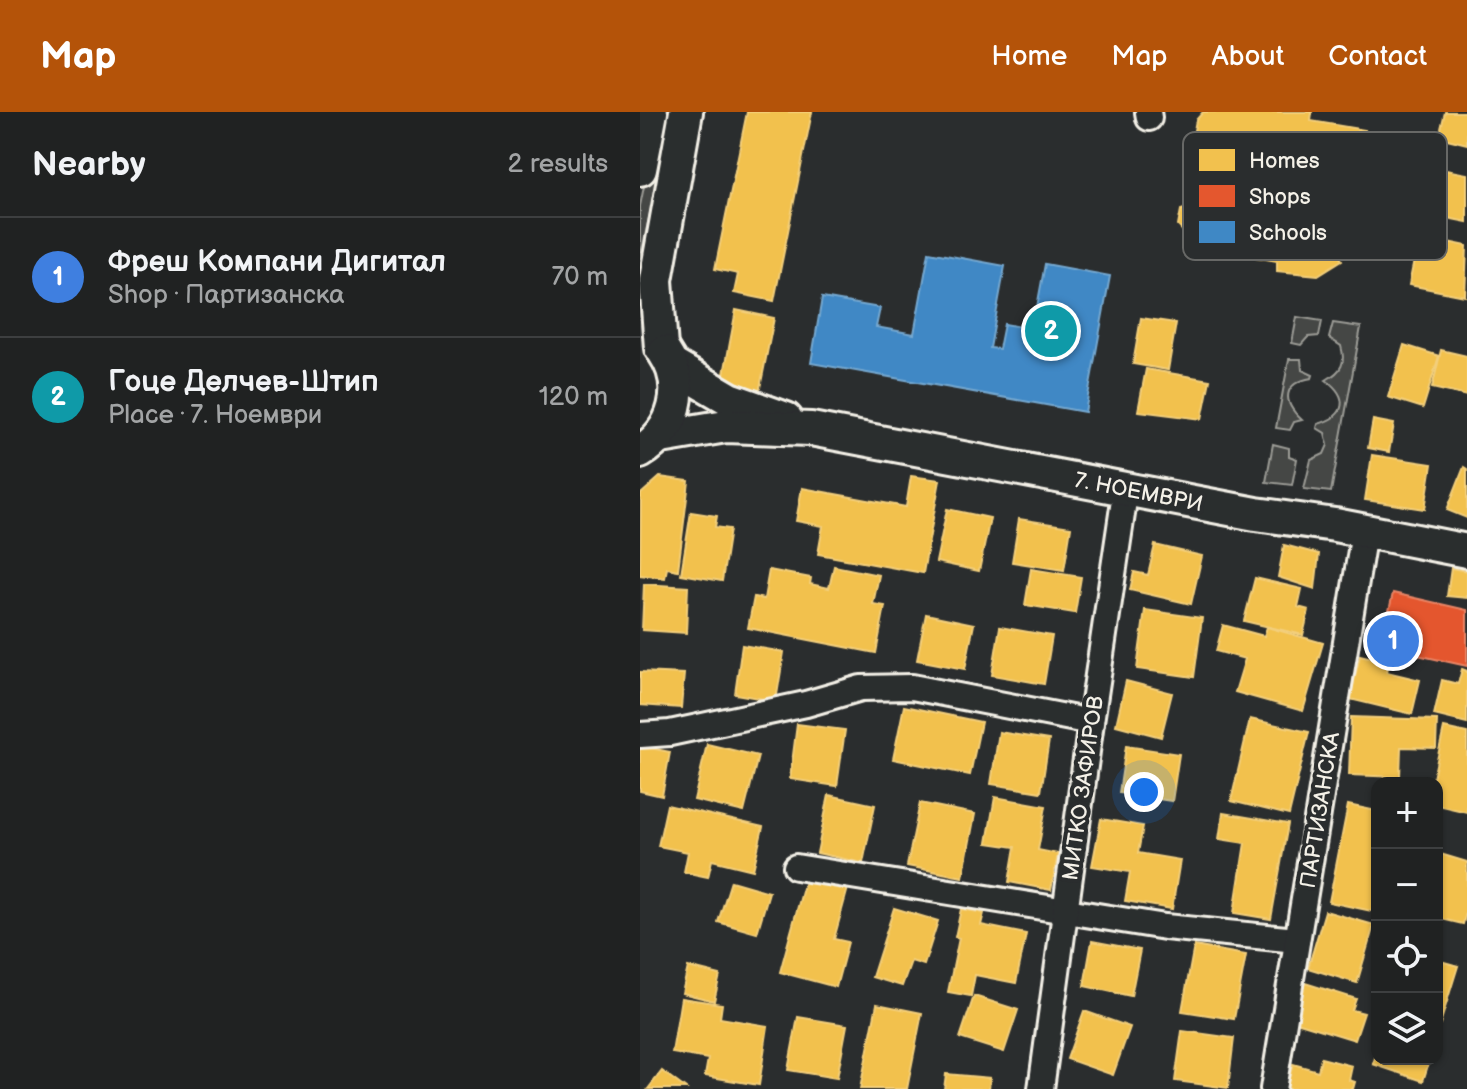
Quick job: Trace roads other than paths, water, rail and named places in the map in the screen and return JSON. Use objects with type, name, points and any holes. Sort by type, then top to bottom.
[{"type":"main road","points":[[640,169],[651,112]]},
{"type":"main road","points":[[650,445],[671,421],[676,402],[676,383],[657,349],[656,280],[686,112]]},
{"type":"main road","name":"7. НОЕМВРИ","points":[[657,349],[730,399],[811,429]]},
{"type":"main road","name":"7. НОЕМВРИ","points":[[650,445],[726,426],[811,429],[1467,551]]},
{"type":"street","name":"МИТКО ЗАФИРОВ","points":[[1041,1089],[1126,487]]},
{"type":"street","name":"ПАРТИЗАНСКА","points":[[1273,1089],[1364,532]]},
{"type":"street","points":[[640,735],[670,733],[806,704],[861,688],[912,687],[1091,722]]},
{"type":"street","points":[[796,867],[1165,927],[1297,940]]},
{"type":"place","name":"Гоце Делчев-Штип","points":[[1051,331]]},
{"type":"place","name":"Фреш Компани Дигитал","points":[[1393,641]]}]
